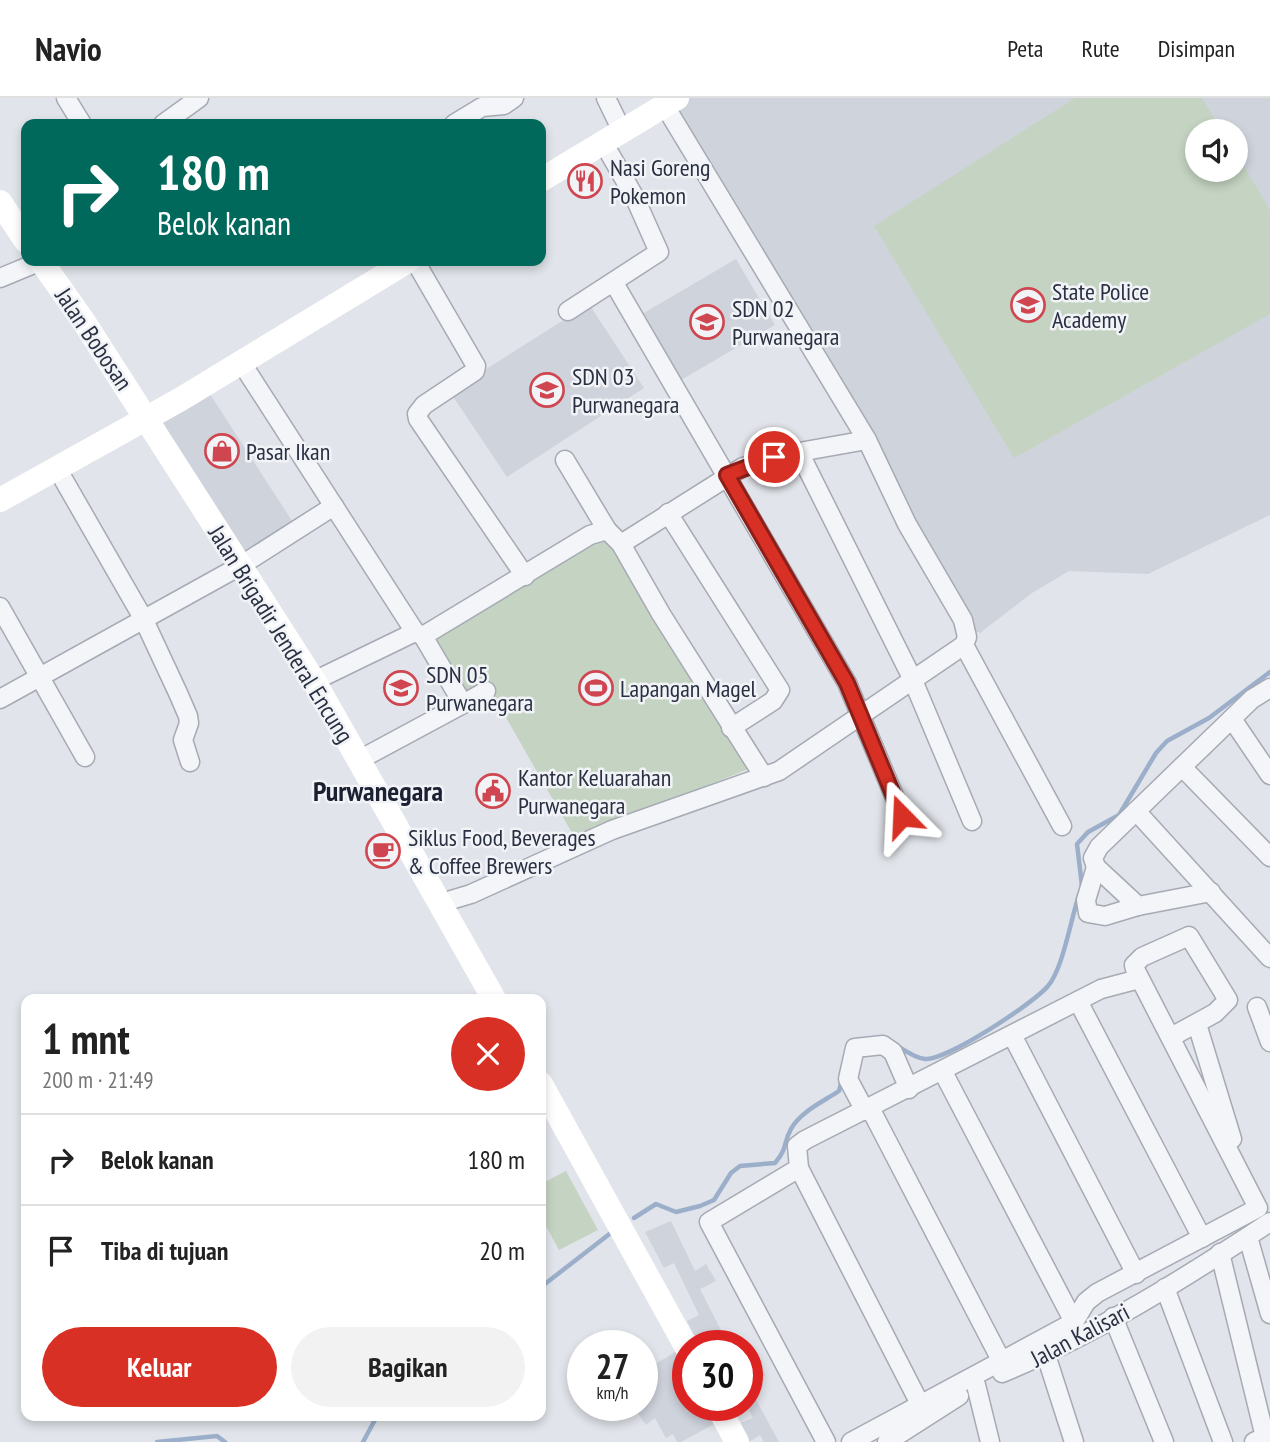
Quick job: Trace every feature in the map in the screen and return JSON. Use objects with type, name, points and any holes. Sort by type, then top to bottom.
[{"type":"street","points":[[65,98],[79,119]]},
{"type":"street","points":[[170,119],[199,98]]},
{"type":"street","points":[[462,119],[482,107],[504,105],[514,98]]},
{"type":"street","points":[[568,311],[659,252],[612,137],[606,98]]},
{"type":"street","points":[[441,903],[471,894],[612,831],[764,777],[786,766],[964,645],[967,637],[963,620],[908,524],[867,440],[671,102],[546,177]]},
{"type":"street","points":[[0,202],[21,231]]},
{"type":"street","points":[[0,278],[29,266]]},
{"type":"street","name":"Jalan Bobosan","points":[[44,266],[146,418]]},
{"type":"street","points":[[0,500],[58,470],[400,266]]},
{"type":"street","points":[[418,266],[476,366],[475,371],[424,405],[417,414],[418,419],[525,576]]},
{"type":"street","points":[[614,283],[862,712],[902,816]]},
{"type":"street","points":[[241,362],[463,704]]},
{"type":"street","name":"Jalan Brigadir Jenderal Encung","points":[[146,418],[314,681],[491,994]]},
{"type":"street","points":[[621,544],[727,475],[759,461],[867,440]]},
{"type":"street","points":[[799,452],[912,678],[972,821]]},
{"type":"street","points":[[565,460],[607,530],[621,544],[731,728],[764,777]]},
{"type":"street","points":[[58,470],[143,618],[188,716],[190,723],[183,740],[190,762]]},
{"type":"street","points":[[0,699],[240,566],[334,506]]},
{"type":"street","points":[[668,513],[780,690],[773,701],[731,728]]},
{"type":"street","points":[[314,681],[419,634],[525,576],[590,534],[607,530]]},
{"type":"street","points":[[0,607],[37,677],[85,757]]},
{"type":"street","points":[[964,645],[1062,826]]},
{"type":"street","points":[[1211,892],[1138,906],[1105,916],[1087,913],[1086,900],[1096,867],[1094,858],[1099,847],[1252,699],[1270,688]]},
{"type":"street","points":[[359,760],[486,691]]},
{"type":"street","points":[[1232,719],[1270,775]]},
{"type":"street","points":[[1182,767],[1270,857]]},
{"type":"street","points":[[1136,811],[1270,958]]},
{"type":"street","points":[[1096,867],[1138,906]]},
{"type":"street","points":[[851,1442],[1074,1322],[1086,1302],[1258,1209],[1139,979],[1135,965],[1139,960],[1189,936],[1228,1000],[1225,1007],[1171,1037]]},
{"type":"street","points":[[920,1404],[799,1168],[797,1146],[1078,1001],[1107,987],[1139,979]]},
{"type":"street","points":[[1078,1001],[1202,1238]]},
{"type":"street","points":[[1257,1007],[1270,1042]]},
{"type":"street","points":[[1196,1024],[1246,1183]]},
{"type":"street","points":[[1012,1035],[1136,1274]]},
{"type":"street","points":[[909,1089],[893,1052],[883,1045],[855,1048],[848,1079],[867,1109],[1002,1362]]},
{"type":"street","points":[[943,1072],[1074,1322]]},
{"type":"street","points":[[546,1093],[677,1330]]},
{"type":"street","points":[[799,1168],[709,1222],[826,1442]]},
{"type":"street","name":"Jalan Kalisari","points":[[887,1442],[976,1385],[1046,1355],[1165,1288],[1270,1222]]},
{"type":"street","points":[[1248,1237],[1270,1314]]},
{"type":"street","points":[[1220,1253],[1265,1433],[1264,1437],[1254,1442]]},
{"type":"street","points":[[1165,1288],[1223,1442]]},
{"type":"street","points":[[1113,1317],[1164,1442]]},
{"type":"street","points":[[1046,1355],[1074,1442]]},
{"type":"street","points":[[976,1385],[990,1442]]},
{"type":"street","points":[[726,1421],[737,1442]]},
{"type":"shaded area","name":"State Police Academy","points":[[677,98],[1270,98],[1270,515],[1148,574],[1069,571],[1032,593],[980,633],[975,631],[665,106]]},
{"type":"shaded area","name":"SDN 02 Purwanegara","points":[[736,259],[775,325],[676,383],[637,317]]},
{"type":"shaded area","name":"SDN 03 Purwanegara","points":[[589,304],[644,388],[507,477],[450,392]]},
{"type":"shaded area","points":[[204,385],[296,527],[240,566],[146,418]]},
{"type":"shaded area","points":[[671,1221],[695,1271],[706,1264],[716,1281],[700,1289],[721,1330],[692,1330],[687,1321],[699,1315],[674,1263],[664,1268],[645,1232]]},
{"type":"shaded area","points":[[672,1354],[672,1421],[716,1423],[681,1442],[677,1442],[673,1434],[666,1438],[657,1421],[658,1362]]},
{"type":"shaded area","points":[[763,1413],[779,1442],[764,1442],[760,1435],[749,1442],[741,1423],[763,1421]]},
{"type":"green space","points":[[1075,98],[1202,98],[1215,119],[1185,119],[1185,182],[1248,182],[1248,173],[1270,210],[1270,314],[1014,458],[874,226]]},
{"type":"green space","name":"Lapangan Magel","points":[[608,536],[753,767],[576,840],[488,686],[467,696],[431,635],[540,564]]},
{"type":"green space","points":[[566,1171],[598,1230],[559,1250],[546,1226],[546,1181]]},
{"type":"waterway","points":[[1082,886],[1077,844],[1088,832],[1119,815],[1156,753],[1167,741],[1209,718],[1270,672]]},
{"type":"waterway","points":[[896,1045],[921,1058],[936,1057],[989,1030],[1040,994],[1058,968],[1079,895]]},
{"type":"waterway","points":[[634,1218],[656,1204],[676,1212],[700,1206],[714,1200],[731,1173],[740,1166],[775,1163],[795,1123],[813,1107],[839,1091],[842,1079]]},
{"type":"waterway","points":[[546,1283],[612,1232]]},
{"type":"waterway","points":[[363,1442],[374,1421]]},
{"type":"waterway","points":[[157,1442],[217,1436],[225,1442]]},
{"type":"place","name":"Nasi Goreng Pokemon","points":[[585,181]]},
{"type":"place","name":"State Police Academy","points":[[1028,305]]},
{"type":"place","name":"SDN 02 Purwanegara","points":[[707,322]]},
{"type":"place","name":"SDN 03 Purwanegara","points":[[547,390]]},
{"type":"place","name":"Pasar Ikan","points":[[222,451]]},
{"type":"place","name":"SDN 05 Purwanegara","points":[[401,688]]},
{"type":"place","name":"Lapangan Magel","points":[[596,688]]},
{"type":"place","name":"Kantor Keluarahan Purwanegara","points":[[493,791]]},
{"type":"place","name":"Siklus Food, Beverages & Coffee Brewers","points":[[383,851]]},
{"type":"district","name":"Purwanegara","points":[[378,790]]},
{"type":"route","points":[[774,457],[727,475],[862,712],[902,816]]}]
